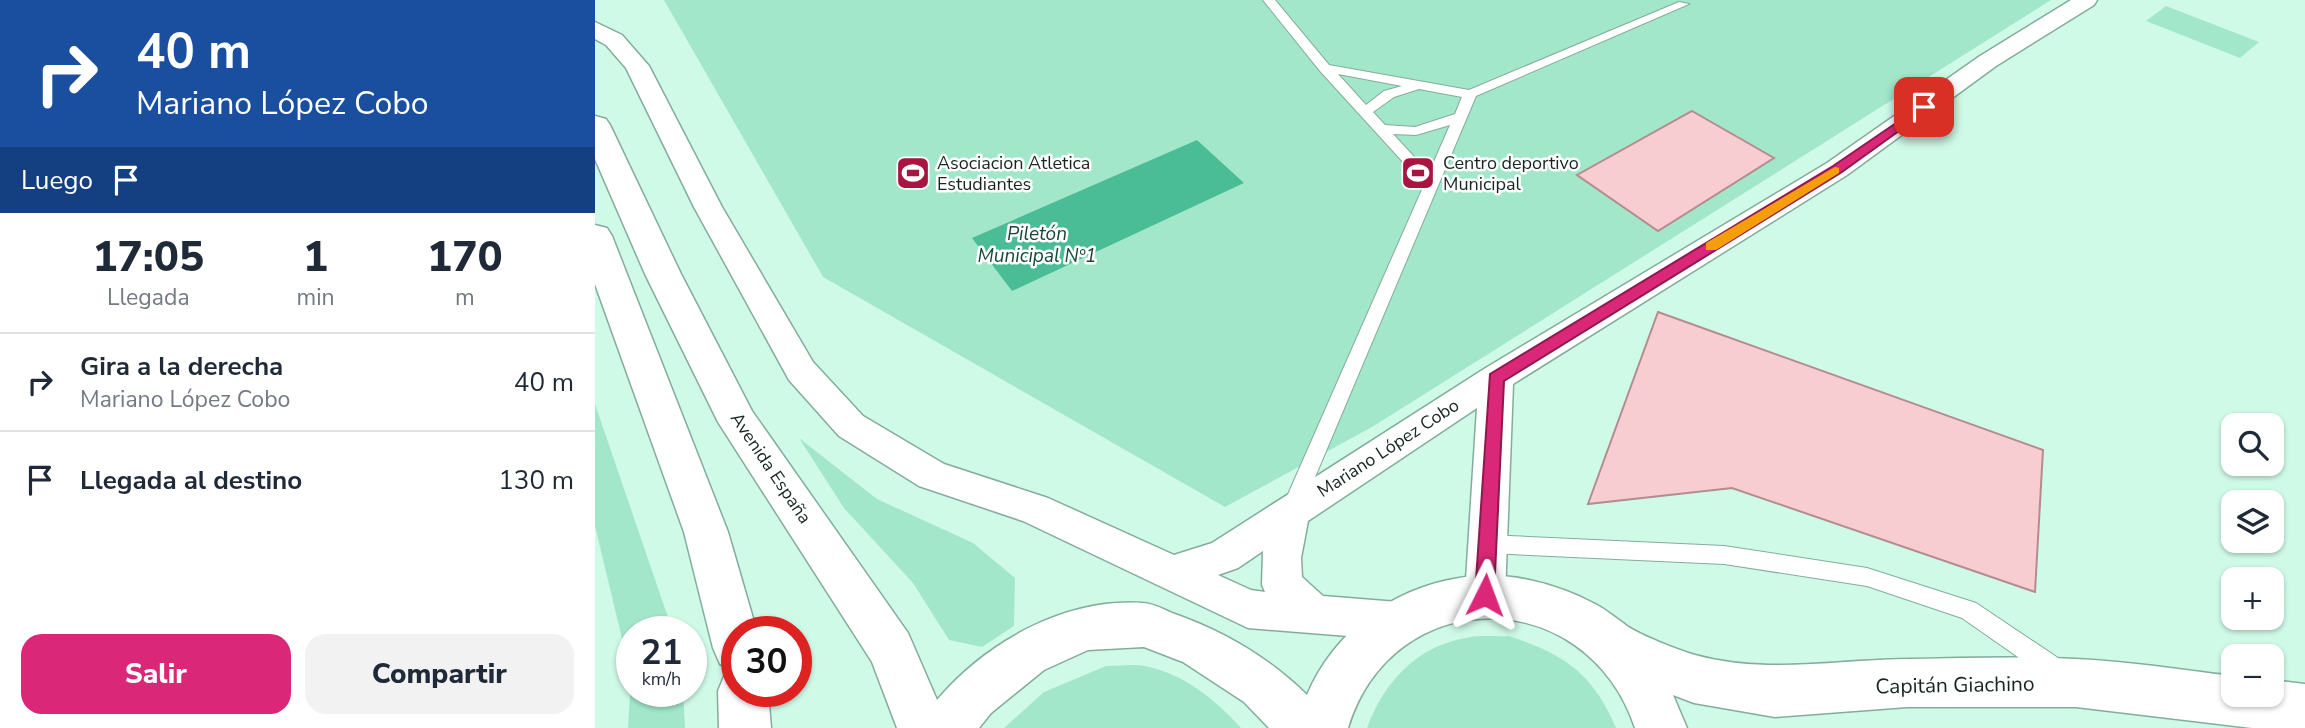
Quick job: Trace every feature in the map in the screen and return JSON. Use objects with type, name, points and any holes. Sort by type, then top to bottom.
[{"type":"main road","name":"Avenida España","points":[[595,125],[663,275],[737,422],[891,649],[923,728]]},
{"type":"main road","points":[[595,236],[706,532],[728,616]]},
{"type":"main road","points":[[1322,728],[1333,693],[1361,652],[1398,621],[1440,602],[1485,595],[1530,599],[1574,616],[1613,644],[1650,693],[1661,728]]},
{"type":"main road","points":[[947,728],[974,696],[1027,654],[1085,628],[1144,625],[1199,645],[1231,665],[1262,685],[1304,728]]},
{"type":"main road","name":"Capitán Giachino","points":[[1613,644],[1694,679],[1775,692],[1907,684],[2076,683],[2305,709]]},
{"type":"main road","points":[[744,707],[745,728]]},
{"type":"street","name":"Mariano López Cobo","points":[[1171,575],[1224,556],[1496,378],[1837,169],[1988,61],[2086,0]]},
{"type":"street","points":[[595,29],[614,40],[638,66],[708,207],[801,371],[851,426],[932,475],[1035,509],[1248,609],[1398,621]]},
{"type":"street","points":[[1485,595],[1496,378]]},
{"type":"street","points":[[1291,511],[1281,558],[1282,585],[1315,615]]},
{"type":"lane","points":[[1269,0],[1325,68],[1431,184]]},
{"type":"lane","points":[[1325,68],[1470,94],[1683,4]]},
{"type":"lane","points":[[1365,112],[1389,94],[1417,84]]},
{"type":"lane","points":[[1291,511],[1470,94]]},
{"type":"lane","points":[[1381,129],[1416,131],[1460,117]]},
{"type":"lane","points":[[1487,544],[1724,555],[1867,577],[1968,610],[2076,683]]},
{"type":"shaded area","name":"Centro deportivo Municipal","points":[[664,0],[2051,0],[1372,427],[1225,507],[823,277]]},
{"type":"shaded area","points":[[2166,6],[2259,42],[2240,58],[2146,21]]},
{"type":"shaded area","points":[[595,404],[668,616],[617,616],[595,526]]},
{"type":"shaded area","points":[[799,438],[877,499],[973,543],[1015,578],[1014,626],[982,647],[949,640],[913,583],[844,508]]},
{"type":"shaded area","points":[[1476,636],[1509,636],[1546,650],[1587,679],[1616,728],[1367,728],[1383,695],[1394,680],[1420,656],[1452,641]]},
{"type":"shaded area","points":[[1106,666],[1145,666],[1173,675],[1198,689],[1221,707],[1241,728],[1004,728],[1044,692]]},
{"type":"shaded area","points":[[629,707],[684,707],[685,728],[628,728]]},
{"type":"water","name":"Piletón Municipal Nº1","points":[[1197,140],[1244,183],[1012,291],[972,238]]},
{"type":"building","points":[[1692,111],[1774,158],[1658,231],[1577,175]]},
{"type":"building","points":[[1658,312],[2043,450],[2035,592],[1732,488],[1588,504]]},
{"type":"slow traffic","points":[[1711,246],[1835,171]]},
{"type":"place","name":"Asociacion Atletica Estudiantes","points":[[913,173]]},
{"type":"place","name":"Centro deportivo Municipal","points":[[1418,173]]},
{"type":"route","points":[[1485,595],[1496,378],[1837,169],[1924,107]]}]
